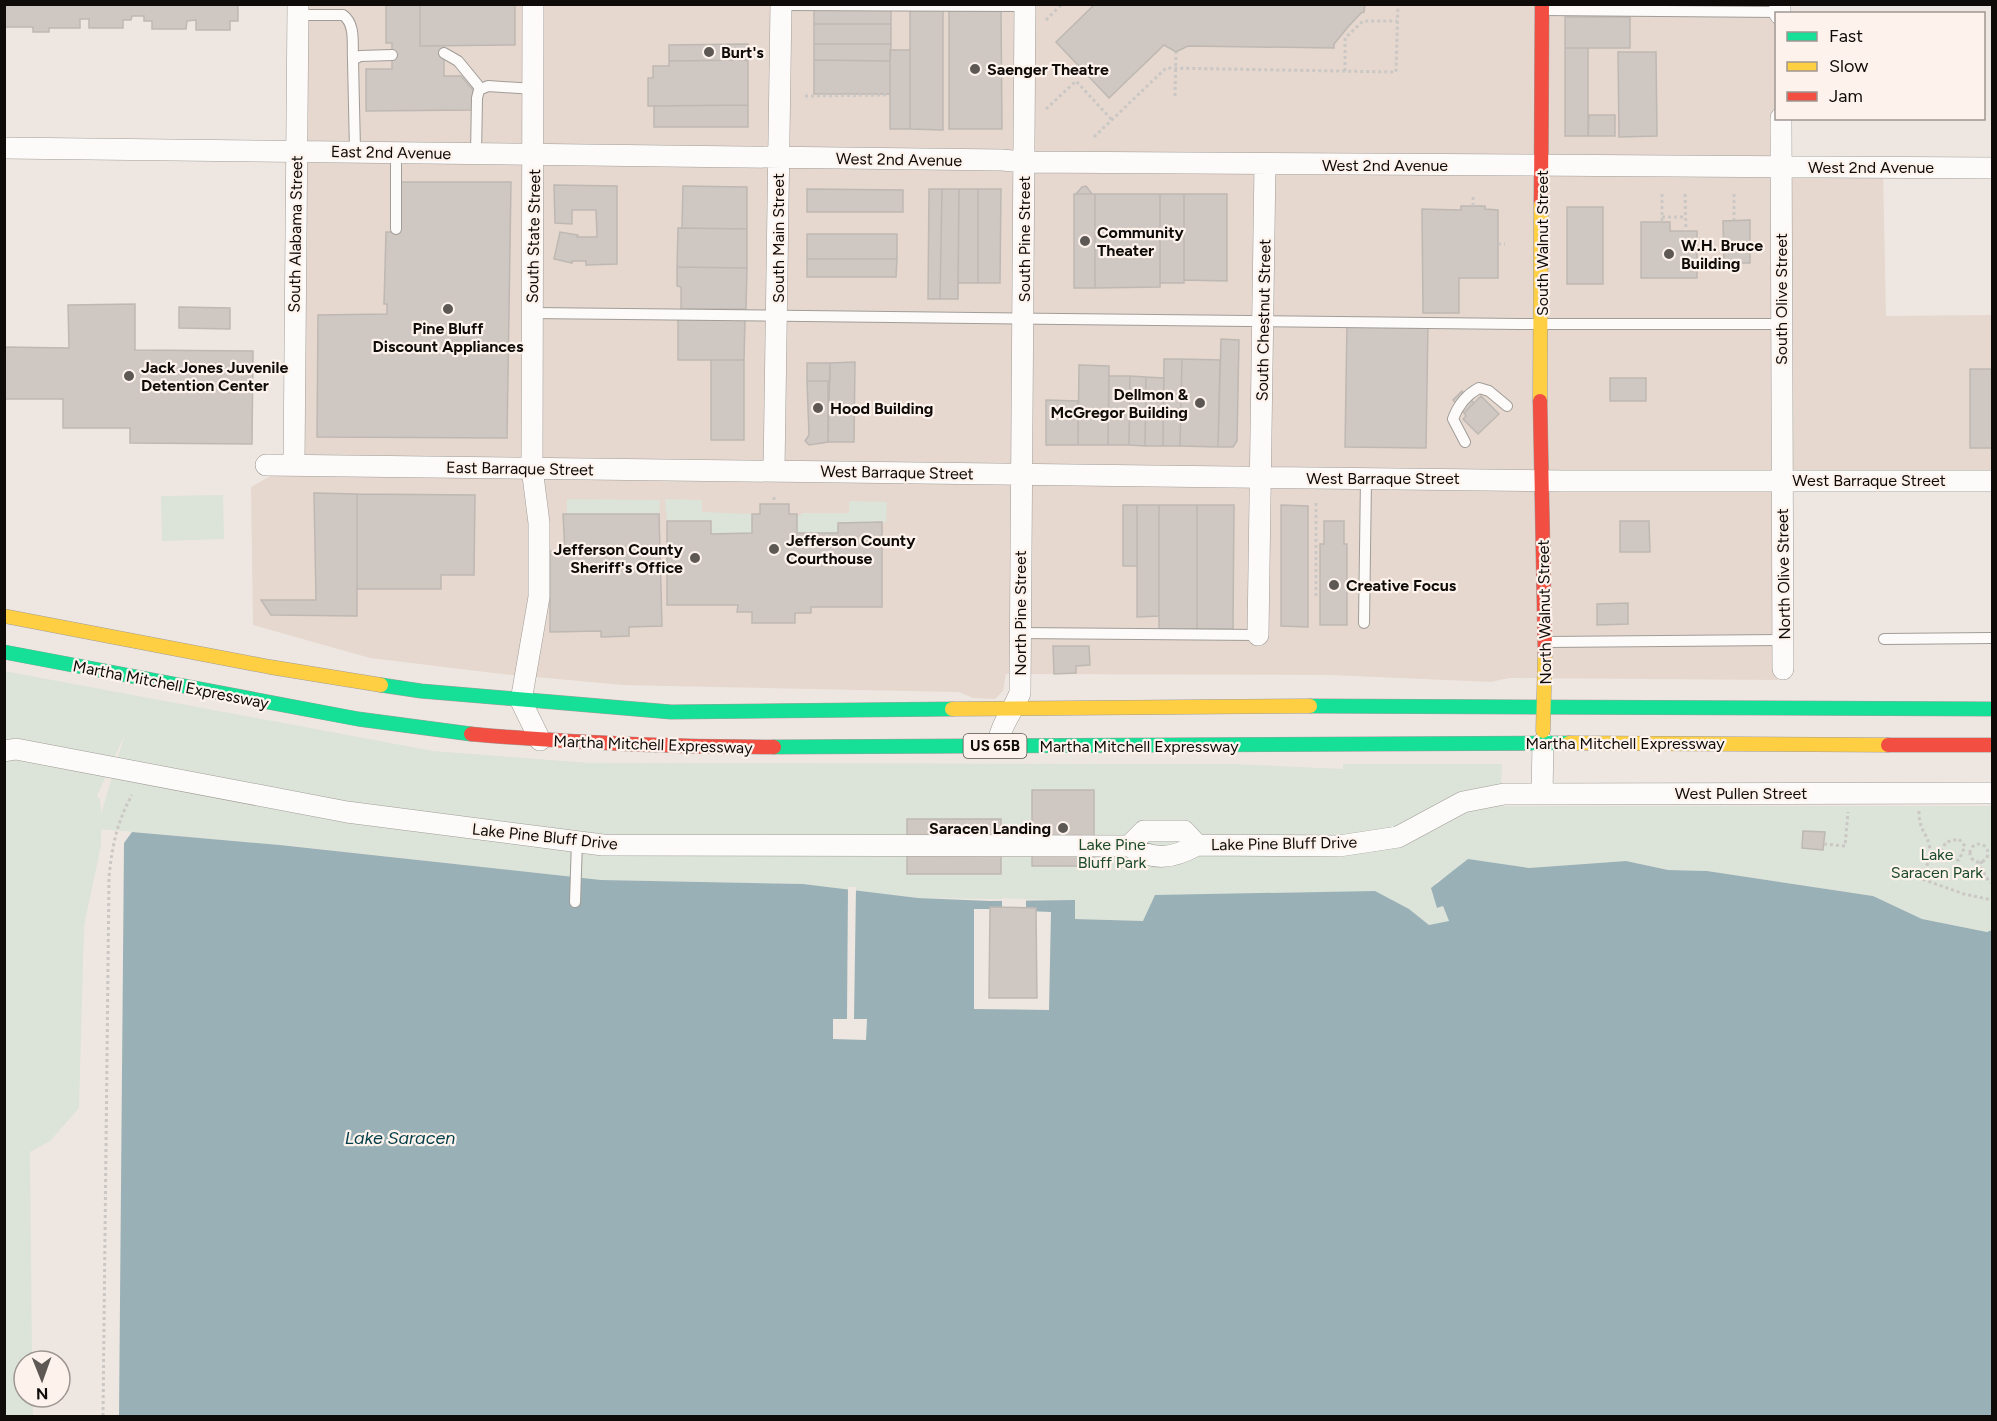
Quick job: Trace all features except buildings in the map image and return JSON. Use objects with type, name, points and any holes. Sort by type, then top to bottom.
[{"type":"main road","name":"South Walnut Street","points":[[1541,481],[1542,7]]},
{"type":"main road","name":"North Walnut Street","points":[[1541,481],[1546,642],[1543,743]]},
{"type":"main road","name":"Martha Mitchell Expressway","points":[[4,616],[270,667],[421,691],[671,712],[1013,711],[1325,706],[1544,709],[1992,709]]},
{"type":"main road","name":"Martha Mitchell Expressway","points":[[4,652],[358,719],[540,741],[701,747],[1543,743],[1992,745]]},
{"type":"street","name":"South State Street","points":[[520,701],[539,597],[539,523],[532,468],[533,4]]},
{"type":"street","name":"South Main Street","points":[[774,471],[781,5]]},
{"type":"street","name":"South Pine Street","points":[[1021,473],[1025,5]]},
{"type":"street","name":"South Alabama Street","points":[[294,464],[298,10]]},
{"type":"street","name":"South Olive Street","points":[[1780,120],[1782,480]]},
{"type":"street","name":"East 2nd Avenue","points":[[4,148],[778,158]]},
{"type":"street","name":"West 2nd Avenue","points":[[778,158],[1265,164],[1992,168]]},
{"type":"street","name":"South Chestnut Street","points":[[1258,635],[1265,164]]},
{"type":"street","name":"East Barraque Street","points":[[266,465],[774,471]]},
{"type":"street","name":"West Barraque Street","points":[[774,471],[1541,481],[1992,481]]},
{"type":"street","name":"North Pine Street","points":[[997,746],[1001,725],[1013,711],[1020,693],[1021,473]]},
{"type":"street","name":"North Olive Street","points":[[1782,480],[1783,669]]},
{"type":"street","points":[[520,701],[540,741]]},
{"type":"street","points":[[1542,794],[1543,743]]},
{"type":"street","name":"Lake Pine Bluff Drive","points":[[4,751],[16,749],[346,812],[615,845],[1129,846],[1146,856],[1178,856],[1197,845],[1339,846],[1398,837],[1463,802],[1504,794],[1542,794]]},
{"type":"street","name":"West Pullen Street","points":[[1542,794],[1992,793]]},
{"type":"lane","points":[[781,5],[1025,5]]},
{"type":"lane","points":[[1542,7],[1780,10]]},
{"type":"lane","points":[[298,10],[343,15],[351,25],[355,151]]},
{"type":"lane","points":[[444,53],[458,61],[481,89]]},
{"type":"lane","points":[[353,60],[360,56],[392,55]]},
{"type":"lane","points":[[477,153],[477,98],[481,89],[488,86],[534,89]]},
{"type":"lane","points":[[396,152],[396,229]]},
{"type":"lane","points":[[532,313],[1264,319],[1542,325],[1781,324]]},
{"type":"lane","points":[[1465,442],[1453,419],[1457,409],[1470,393],[1479,388],[1489,391],[1507,406]]},
{"type":"lane","points":[[1364,623],[1366,478]]},
{"type":"lane","points":[[1019,633],[1258,635]]},
{"type":"lane","points":[[1884,639],[1992,638]]},
{"type":"lane","points":[[1546,642],[1783,640]]},
{"type":"lane","points":[[575,902],[577,841]]},
{"type":"path","points":[[1046,20],[1062,4]]},
{"type":"path","points":[[1094,137],[1166,68],[1396,72],[1398,4]]},
{"type":"path","points":[[1345,71],[1345,38],[1363,21],[1397,21]]},
{"type":"path","points":[[1348,27],[1353,31]]},
{"type":"path","points":[[1175,96],[1176,52]]},
{"type":"path","points":[[1046,109],[1076,81],[1112,120]]},
{"type":"path","points":[[805,96],[888,95]]},
{"type":"path","points":[[1662,194],[1662,222]]},
{"type":"path","points":[[1685,194],[1686,231]]},
{"type":"path","points":[[1734,194],[1734,220]]},
{"type":"path","points":[[1473,196],[1473,206]]},
{"type":"path","points":[[1662,217],[1686,217]]},
{"type":"path","points":[[1498,244],[1505,244]]},
{"type":"path","points":[[774,495],[774,500]]},
{"type":"path","points":[[1317,501],[1317,596]]},
{"type":"path","points":[[103,1416],[109,877],[112,842],[118,820],[132,795]]},
{"type":"path","points":[[1919,810],[1921,831],[1929,843],[1922,879],[1964,894],[1992,900]]},
{"type":"path","points":[[1824,844],[1845,846],[1848,811],[1860,811]]},
{"type":"path","points":[[1959,839],[1963,842],[1965,852],[1959,860],[1949,860],[1941,851],[1946,842],[1959,839]]},
{"type":"path","points":[[1965,852],[1970,852],[1977,844],[1983,844],[1987,846],[1990,853],[1988,858],[1981,861],[1972,860],[1970,852]]},
{"type":"path","points":[[1929,852],[1941,851]]},
{"type":"path","points":[[1981,861],[1990,883]]},
{"type":"shaded area","points":[[302,5],[1774,5],[1775,174],[1883,173],[1886,316],[1992,315],[1992,488],[1775,487],[1778,680],[1509,678],[1491,682],[1331,675],[1006,674],[1003,691],[995,699],[973,698],[959,692],[623,685],[502,674],[370,658],[253,625],[251,487],[299,460]]},
{"type":"green space","points":[[223,495],[224,539],[162,541],[161,496]]},
{"type":"green space","points":[[567,499],[660,500],[659,514],[567,514]]},
{"type":"green space","points":[[665,499],[702,500],[702,512],[752,514],[752,533],[711,534],[710,521],[667,521]]},
{"type":"green space","points":[[849,501],[887,502],[886,522],[838,523],[838,533],[797,533],[797,516],[801,516],[801,513],[849,513]]},
{"type":"green space","points":[[4,671],[433,751],[589,763],[1234,764],[1343,769],[1343,764],[1502,764],[1501,786],[1496,787],[1499,806],[1992,806],[1992,930],[1988,932],[1922,919],[1873,896],[1707,871],[1668,870],[1626,861],[1529,868],[1501,865],[1445,877],[1436,882],[1437,908],[1443,906],[1449,922],[1429,925],[1409,909],[1143,921],[1074,919],[1075,900],[918,898],[803,884],[601,880],[302,847],[101,829],[101,845],[84,926],[79,1108],[50,1141],[30,1152],[32,1349],[12,1349],[12,1409],[33,1409],[33,1416],[5,1416]],"holes":[[[124,736],[101,814],[100,799],[97,796]]]},
{"type":"water","name":"Lake Saracen","points":[[132,832],[280,845],[601,880],[803,884],[918,898],[990,901],[1075,900],[1075,919],[1143,921],[1155,895],[1375,891],[1409,909],[1429,925],[1449,921],[1443,906],[1437,908],[1431,888],[1468,859],[1529,868],[1626,861],[1668,870],[1707,871],[1873,896],[1922,919],[1987,932],[1992,930],[1992,1416],[119,1416],[124,843]]},
{"type":"pier","points":[[848,887],[856,887],[854,1019],[867,1019],[866,1040],[833,1039],[833,1019],[847,1019]]},
{"type":"pier","points":[[1002,898],[1026,899],[1026,911],[1051,912],[1049,1010],[974,1009],[974,909],[1002,909]]},
{"type":"traffic: fast","points":[[4,652],[358,719],[471,734]]},
{"type":"traffic: fast","points":[[381,685],[421,691],[671,712],[952,709]]},
{"type":"traffic: fast","points":[[1310,706],[1992,709]]},
{"type":"traffic: fast","points":[[774,747],[1569,743]]},
{"type":"traffic: slow","points":[[1540,401],[1541,200]]},
{"type":"traffic: slow","points":[[4,616],[270,667],[381,685]]},
{"type":"traffic: slow","points":[[1543,731],[1545,653]]},
{"type":"traffic: slow","points":[[952,709],[1310,706]]},
{"type":"traffic: slow","points":[[1569,743],[1888,745]]},
{"type":"traffic: jam","points":[[1541,200],[1542,4]]},
{"type":"traffic: jam","points":[[1540,401],[1545,653]]},
{"type":"traffic: jam","points":[[471,734],[622,744],[774,747]]},
{"type":"traffic: jam","points":[[1888,745],[1992,745]]},
{"type":"place","name":"Burt's","points":[[709,52]]},
{"type":"place","name":"Saenger Theatre","points":[[975,69]]},
{"type":"place","name":"Community Theater","points":[[1085,241]]},
{"type":"place","name":"W.H. Bruce Building","points":[[1669,254]]},
{"type":"place","name":"Pine Bluff Discount Appliances","points":[[448,309]]},
{"type":"place","name":"Jack Jones Juvenile Detention Center","points":[[129,376]]},
{"type":"place","name":"Dellmon & McGregor Building","points":[[1200,403]]},
{"type":"place","name":"Hood Building","points":[[818,408]]},
{"type":"place","name":"Jefferson County Courthouse","points":[[774,549]]},
{"type":"place","name":"Jefferson County Sheriff's Office","points":[[695,558]]},
{"type":"place","name":"Creative Focus","points":[[1334,585]]},
{"type":"place","name":"Saracen Landing","points":[[1063,828]]},
{"type":"park label","name":"Lake Pine Bluff Park","points":[[1112,853]]},
{"type":"park label","name":"Lake Saracen Park","points":[[1937,863]]}]
